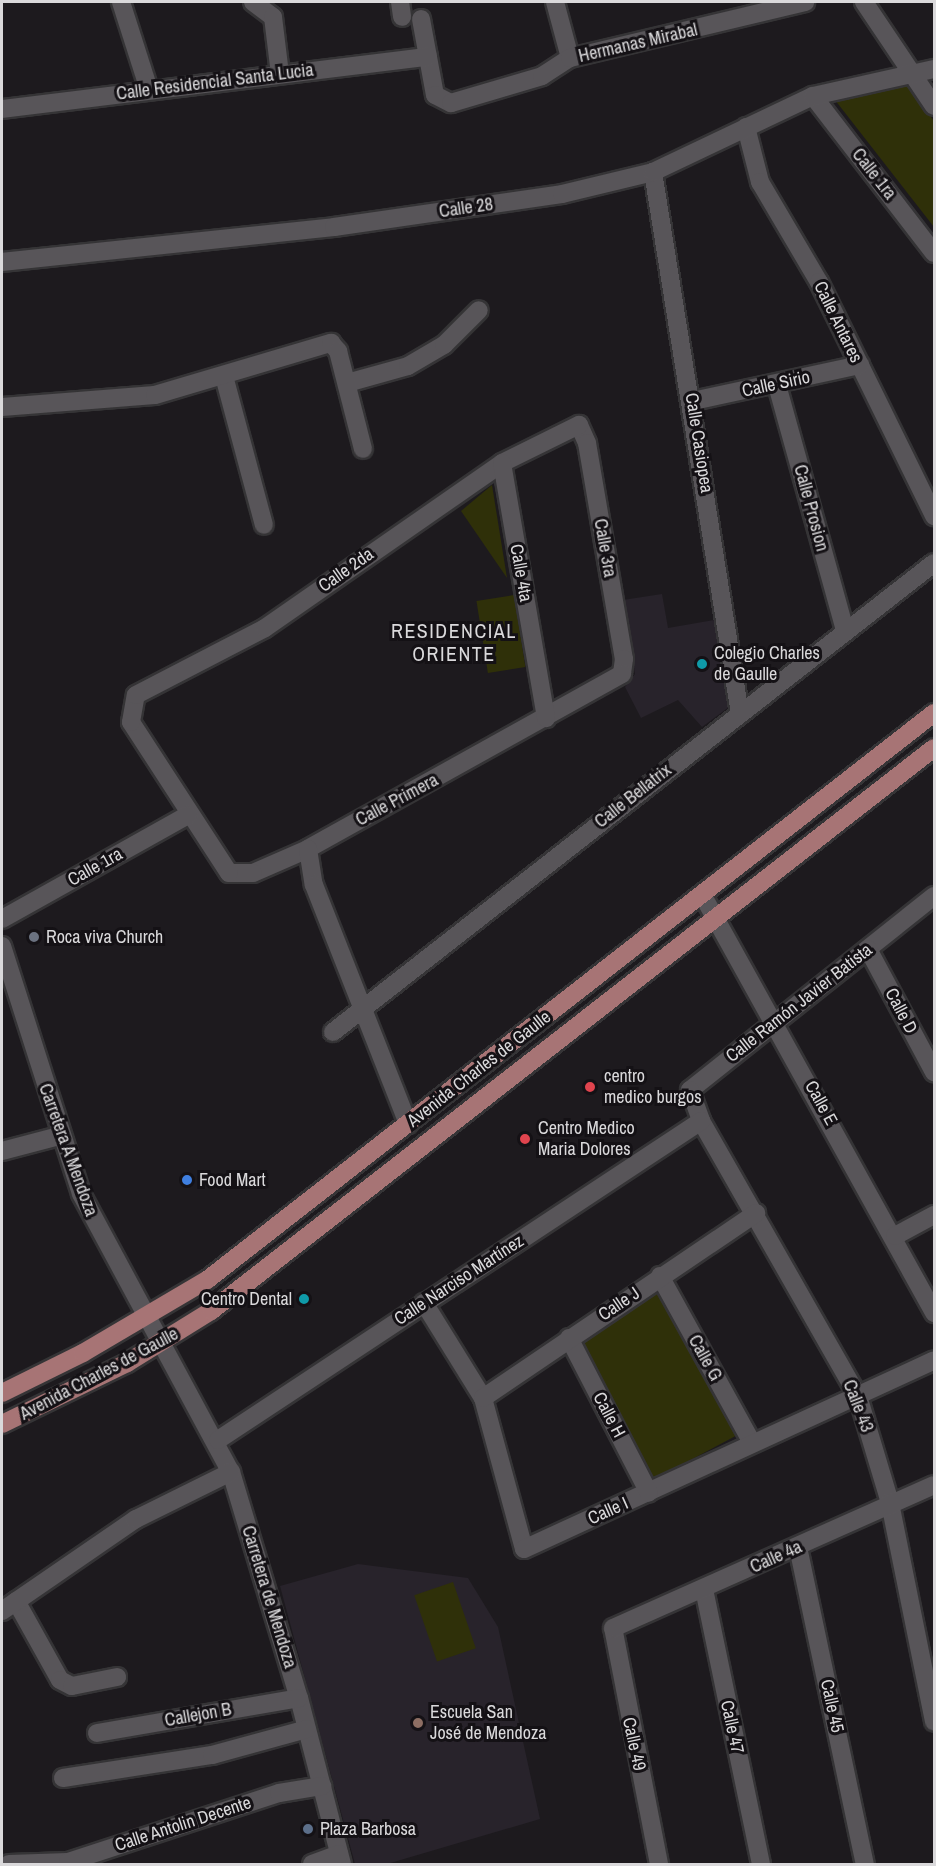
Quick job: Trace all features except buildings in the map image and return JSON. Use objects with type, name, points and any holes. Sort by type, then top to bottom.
[{"type":"main road","name":"Avenida Charles de Gaulle","points":[[2,1393],[150,1316],[207,1280],[703,896],[934,713]]},
{"type":"main road","name":"Avenida Charles de Gaulle","points":[[2,1424],[164,1341],[418,1154],[675,949],[934,748]]},
{"type":"main road","points":[[663,927],[675,949]]},
{"type":"street","points":[[121,2],[149,90]]},
{"type":"street","points":[[253,2],[273,17],[280,74]]},
{"type":"street","points":[[555,2],[570,58]]},
{"type":"street","name":"Hermanas Mirabal","points":[[428,57],[441,103],[542,76],[570,58],[805,2]]},
{"type":"street","points":[[864,2],[934,106]]},
{"type":"street","points":[[421,19],[428,57]]},
{"type":"street","name":"Calle Residencial Santa Lucia","points":[[2,109],[428,57]]},
{"type":"street","points":[[911,75],[934,69]]},
{"type":"street","name":"Calle 28","points":[[2,262],[334,227],[562,194],[652,172],[813,96],[911,75]]},
{"type":"street","name":"Calle 1ra","points":[[813,96],[934,253]]},
{"type":"street","name":"Calle Antares","points":[[746,127],[760,182],[860,365],[934,516]]},
{"type":"street","name":"Calle Casiopea","points":[[652,172],[693,401],[740,714]]},
{"type":"street","points":[[347,383],[408,366],[444,345],[479,310]]},
{"type":"street","points":[[2,407],[155,395],[331,343],[347,383],[363,449]]},
{"type":"street","name":"Calle Sirio","points":[[693,401],[777,385],[860,365]]},
{"type":"street","points":[[224,376],[264,525]]},
{"type":"street","name":"Calle Prosion","points":[[777,385],[845,631]]},
{"type":"street","name":"Calle 2da","points":[[188,815],[131,723],[136,695],[266,628],[502,463],[579,425]]},
{"type":"street","name":"Calle 3ra","points":[[579,425],[587,443],[624,659],[622,674]]},
{"type":"street","name":"Calle 4ta","points":[[502,463],[546,718]]},
{"type":"street","name":"Calle Bellatrix","points":[[333,1032],[362,1005],[934,563]]},
{"type":"street","name":"Calle Primera","points":[[188,815],[229,873],[253,873],[308,849],[622,674]]},
{"type":"street","name":"Calle 1ra","points":[[2,919],[188,815]]},
{"type":"street","points":[[308,849],[310,875],[408,1124]]},
{"type":"street","name":"Calle E","points":[[703,896],[775,1019],[895,1236],[934,1313]]},
{"type":"street","name":"Calle Ramón Javier Batista","points":[[701,1121],[691,1095],[693,1085],[934,896]]},
{"type":"street","name":"Carretera A Mendoza","points":[[2,946],[59,1136],[103,1241],[164,1341]]},
{"type":"street","name":"Calle D","points":[[868,949],[934,1072]]},
{"type":"street","name":"Calle 43","points":[[701,1121],[858,1396],[890,1503],[934,1722]]},
{"type":"street","name":"Calle Narciso Martínez","points":[[218,1440],[701,1121]]},
{"type":"street","points":[[2,1151],[59,1136]]},
{"type":"street","name":"Calle J","points":[[483,1398],[568,1338],[756,1214]]},
{"type":"street","points":[[895,1236],[934,1215]]},
{"type":"street","name":"Calle G","points":[[660,1276],[751,1441]]},
{"type":"street","name":"Calle I","points":[[424,1303],[483,1398],[524,1549],[649,1493],[751,1441],[858,1396],[934,1360]]},
{"type":"street","name":"Calle H","points":[[568,1338],[649,1493]]},
{"type":"street","name":"Carretera de Mendoza","points":[[164,1341],[218,1440],[231,1472],[299,1698],[341,1859]]},
{"type":"street","points":[[117,1677],[72,1686],[60,1680],[9,1606],[136,1519],[231,1472]]},
{"type":"street","name":"Calle 4a","points":[[617,1625],[704,1589],[934,1485]]},
{"type":"street","name":"Calle 45","points":[[798,1547],[865,1864]]},
{"type":"street","name":"Calle 47","points":[[704,1589],[760,1864]]},
{"type":"street","name":"Calle 49","points":[[617,1625],[612,1633],[659,1864]]},
{"type":"street","name":"Callejon B","points":[[97,1733],[299,1698]]},
{"type":"street","points":[[63,1778],[212,1755],[307,1729]]},
{"type":"street","name":"Calle Antolin Decente","points":[[9,1864],[68,1862],[279,1793],[322,1786]]},
{"type":"street","points":[[312,1864],[341,1859]]},
{"type":"shaded area","points":[[907,85],[934,121],[934,227],[835,100]]},
{"type":"shaded area","points":[[492,485],[507,578],[461,511]]},
{"type":"shaded area","points":[[662,594],[668,628],[714,620],[729,707],[702,727],[678,700],[641,718],[625,687],[635,674],[623,600]]},
{"type":"shaded area","points":[[514,595],[525,667],[488,673],[476,601]]},
{"type":"shaded area","points":[[659,1291],[736,1436],[654,1479],[577,1335]]},
{"type":"shaded area","name":"Escuela San José de Mendoza","points":[[358,1564],[468,1578],[498,1627],[540,1819],[387,1864],[355,1864],[280,1586]]},
{"type":"shaded area","points":[[453,1582],[476,1648],[437,1662],[414,1595]]},
{"type":"place","name":"Colegio Charles de Gaulle","points":[[702,664]]},
{"type":"place","name":"Roca viva Church","points":[[34,937]]},
{"type":"place","name":"centro medico burgos","points":[[590,1087]]},
{"type":"place","name":"Centro Medico Maria Dolores","points":[[525,1139]]},
{"type":"place","name":"Food Mart","points":[[187,1180]]},
{"type":"place","name":"Centro Dental","points":[[304,1299]]},
{"type":"place","name":"Escuela San José de Mendoza","points":[[418,1723]]},
{"type":"place","name":"Plaza Barbosa","points":[[308,1829]]},
{"type":"district","name":"RESIDENCIAL ORIENTE","points":[[454,642]]}]
